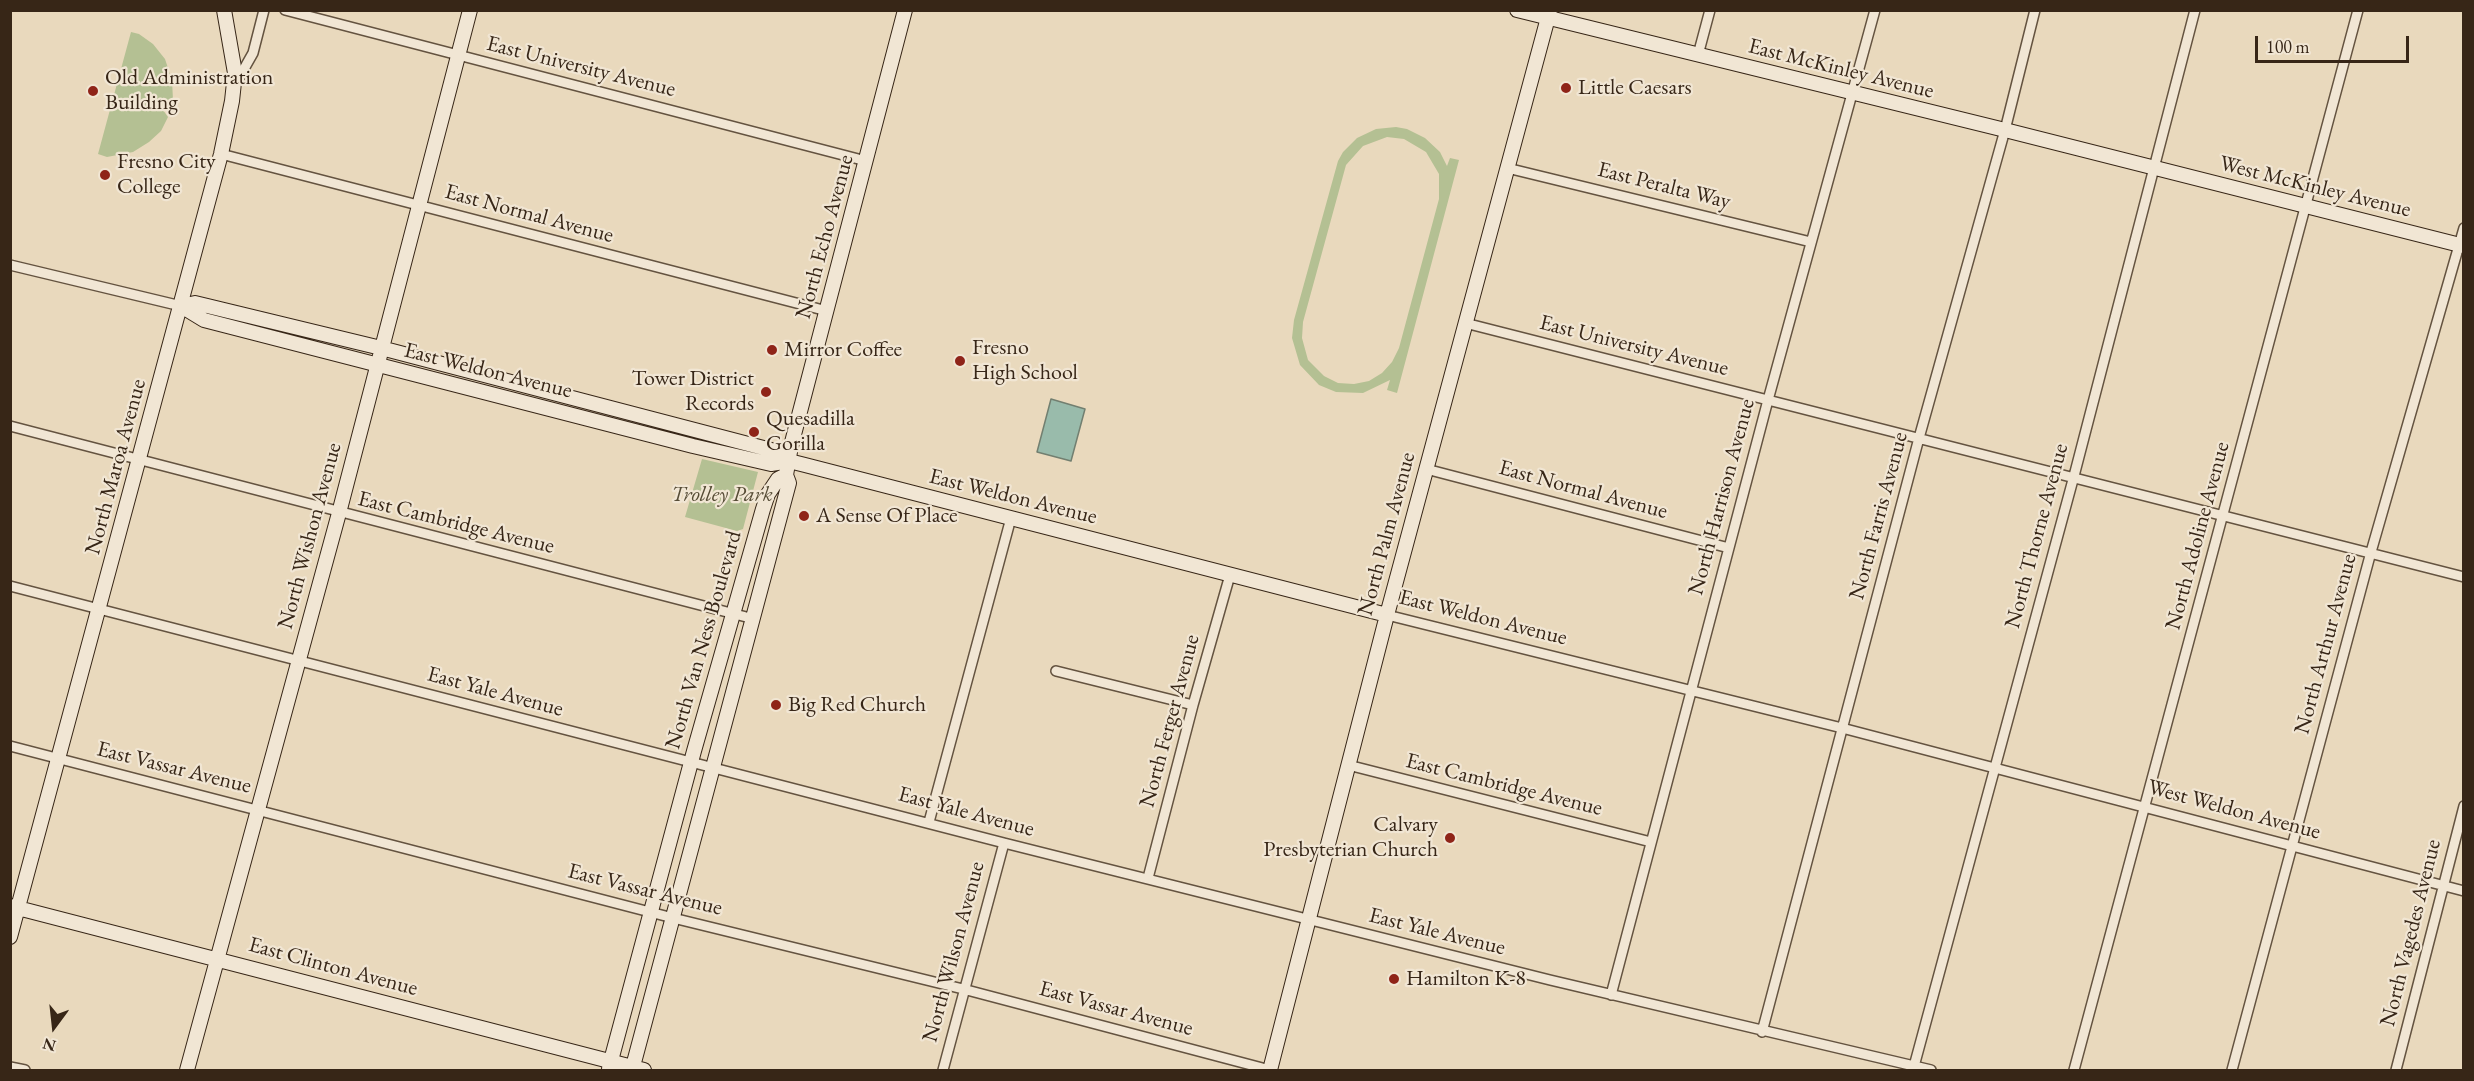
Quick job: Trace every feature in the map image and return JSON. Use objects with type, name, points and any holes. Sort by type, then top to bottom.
[{"type":"main road","points":[[224,10],[234,59],[234,86]]},
{"type":"main road","name":"North Wishon Avenue","points":[[187,1071],[256,808],[339,513],[470,10]]},
{"type":"main road","name":"North Echo Avenue","points":[[786,476],[905,10]]},
{"type":"main road","name":"East McKinley Avenue","points":[[1517,10],[1550,14],[1698,56],[2155,168]]},
{"type":"main road","name":"North Palm Avenue","points":[[1270,1070],[1387,615],[1550,14]]},
{"type":"main road","name":"North Maroa Avenue","points":[[10,937],[14,907],[59,759],[181,306],[221,154],[234,86]]},
{"type":"main road","name":"West McKinley Avenue","points":[[2155,168],[2461,246]]},
{"type":"main road","name":"East Weldon Avenue","points":[[181,306],[195,303],[381,348],[775,451],[789,461],[1387,615]]},
{"type":"main road","name":"East Weldon Avenue","points":[[181,306],[204,320],[501,396],[771,464],[789,461]]},
{"type":"main road","points":[[501,396],[505,380]]},
{"type":"main road","points":[[615,425],[619,410]]},
{"type":"main road","name":"North Van Ness Boulevard","points":[[609,1066],[691,763],[768,494],[778,479],[786,476],[789,483],[673,918],[637,1070]]},
{"type":"main road","name":"East Clinton Avenue","points":[[14,907],[217,958],[609,1066],[637,1070]]},
{"type":"street","name":"North Maroa Avenue","points":[[234,86],[253,54],[264,10]]},
{"type":"street","name":"East University Avenue","points":[[285,10],[866,161]]},
{"type":"street","points":[[1698,56],[1710,10]]},
{"type":"street","name":"North Harrison Avenue","points":[[1611,995],[1767,400],[1875,10]]},
{"type":"street","name":"North Farris Avenue","points":[[1762,1032],[1919,438],[2005,130],[2035,10]]},
{"type":"street","name":"North Thorne Avenue","points":[[1914,1069],[2074,476],[2195,10]]},
{"type":"street","name":"North Adoline Avenue","points":[[2074,1071],[2358,10]]},
{"type":"street","name":"East Normal Avenue","points":[[221,154],[827,311]]},
{"type":"street","name":"East Peralta Way","points":[[1507,168],[1811,242]]},
{"type":"street","name":"North Arthur Avenue","points":[[2232,1071],[2371,552],[2461,246],[2463,228]]},
{"type":"street","name":"East Weldon Avenue","points":[[10,265],[181,306]]},
{"type":"street","name":"East University Avenue","points":[[1465,323],[2074,476],[2224,517],[2371,552],[2463,577]]},
{"type":"street","name":"East Cambridge Avenue","points":[[10,426],[754,619]]},
{"type":"street","name":"East Normal Avenue","points":[[1426,469],[1729,548]]},
{"type":"street","points":[[929,822],[1011,518]]},
{"type":"street","name":"North Ferger Avenue","points":[[1148,878],[1230,575]]},
{"type":"street","name":"East Yale Avenue","points":[[10,586],[1004,843],[1611,995],[1914,1069],[1931,1071]]},
{"type":"street","name":"East Weldon Avenue","points":[[1387,615],[1994,768]]},
{"type":"street","points":[[1056,670],[1193,705]]},
{"type":"street","name":"East Vassar Avenue","points":[[10,746],[673,918],[963,989],[1270,1070]]},
{"type":"street","name":"East Cambridge Avenue","points":[[1348,765],[1651,842]]},
{"type":"street","name":"West Weldon Avenue","points":[[1994,768],[2463,891]]},
{"type":"street","name":"North Vagedes Avenue","points":[[2396,1071],[2463,806]]},
{"type":"street","name":"North Wilson Avenue","points":[[943,1071],[963,989],[1004,843]]},
{"type":"street","points":[[10,1067],[25,1071]]},
{"type":"green space","points":[[131,32],[139,34],[153,44],[165,59],[172,80],[173,100],[164,103],[163,110],[168,117],[161,131],[149,142],[133,152],[107,157],[98,154]]},
{"type":"green space","points":[[1396,127],[1407,129],[1425,138],[1440,152],[1447,166],[1450,158],[1459,160],[1397,393],[1387,390],[1390,380],[1363,393],[1336,392],[1319,385],[1300,365],[1292,338],[1294,320],[1338,161],[1343,152],[1357,138],[1376,129]],"holes":[[[1387,137],[1404,139],[1426,152],[1439,174],[1439,199],[1399,348],[1392,362],[1382,373],[1369,381],[1354,384],[1338,383],[1324,376],[1308,360],[1302,338],[1303,322],[1346,165],[1363,146]]]},
{"type":"green space","name":"Trolley Park","points":[[702,459],[758,472],[743,529],[737,531],[685,517]]},
{"type":"shaded area","points":[[1051,399],[1085,409],[1071,461],[1037,452]]},
{"type":"place","name":"Little Caesars","points":[[1566,88]]},
{"type":"place","name":"Old Administration Building","points":[[93,91]]},
{"type":"place","name":"Fresno City College","points":[[105,175]]},
{"type":"place","name":"Mirror Coffee","points":[[772,350]]},
{"type":"place","name":"Fresno High School","points":[[960,361]]},
{"type":"place","name":"Tower District Records","points":[[766,392]]},
{"type":"place","name":"Quesadilla Gorilla","points":[[754,432]]},
{"type":"place","name":"A Sense Of Place","points":[[804,516]]},
{"type":"place","name":"Big Red Church","points":[[776,705]]},
{"type":"place","name":"Calvary Presbyterian Church","points":[[1450,838]]},
{"type":"place","name":"Hamilton K-8","points":[[1394,979]]}]
